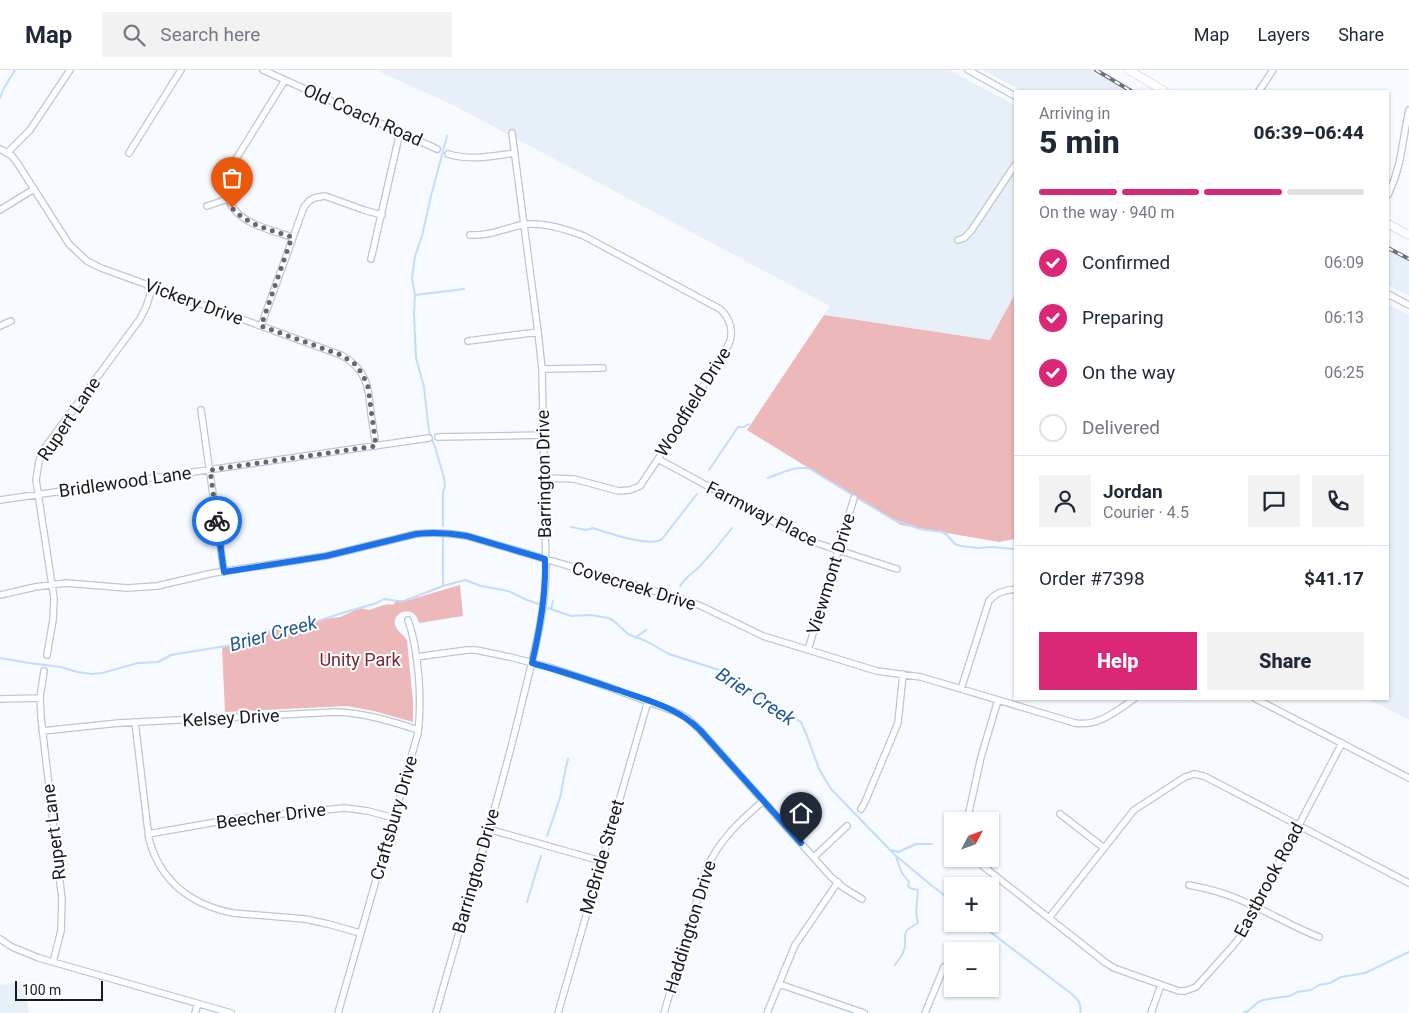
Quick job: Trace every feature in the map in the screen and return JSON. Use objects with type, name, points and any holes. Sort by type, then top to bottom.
[{"type":"street","points":[[7,153],[30,130],[70,70]]},
{"type":"street","points":[[129,153],[181,70]]},
{"type":"street","name":"Old Coach Road","points":[[263,70],[437,148]]},
{"type":"street","points":[[968,70],[1014,95]]},
{"type":"street","points":[[1129,70],[1162,90]]},
{"type":"street","points":[[1260,90],[1273,70]]},
{"type":"street","points":[[285,80],[231,167],[226,183],[228,199],[232,208],[238,214],[248,221],[292,237]]},
{"type":"street","points":[[1389,192],[1400,163],[1409,110]]},
{"type":"street","points":[[371,259],[400,132]]},
{"type":"street","name":"Barrington Drive","points":[[436,1013],[510,751],[532,663],[542,614],[545,586],[542,369],[512,133]]},
{"type":"street","name":"Vickery Drive","points":[[0,149],[18,164],[68,244],[81,257],[101,268],[341,355],[355,364],[363,375],[368,387],[376,446]]},
{"type":"street","points":[[448,154],[472,158],[515,153]]},
{"type":"street","points":[[958,240],[964,238],[971,231],[1014,166]]},
{"type":"street","points":[[0,210],[34,189]]},
{"type":"street","points":[[261,326],[292,237],[304,207],[309,201],[319,196],[330,197],[382,215]]},
{"type":"street","points":[[207,206],[228,199]]},
{"type":"street","name":"Woodfield Drive","points":[[470,235],[486,235],[524,224],[560,228],[584,236],[720,309],[726,315],[731,329],[730,344],[644,481],[634,489],[619,491],[574,479],[544,478]]},
{"type":"street","points":[[1389,225],[1409,235]]},
{"type":"street","name":"Rupert Lane","points":[[47,655],[54,611],[52,584],[36,474],[41,455],[140,319],[146,307],[152,286]]},
{"type":"street","points":[[1389,295],[1409,305]]},
{"type":"street","points":[[0,326],[11,321]]},
{"type":"street","points":[[468,341],[538,332]]},
{"type":"street","points":[[542,369],[602,368]]},
{"type":"street","points":[[201,410],[224,572]]},
{"type":"street","points":[[438,436],[544,435]]},
{"type":"street","name":"Bridlewood Lane","points":[[0,500],[429,438]]},
{"type":"street","name":"Farmway Place","points":[[658,458],[807,540],[897,569]]},
{"type":"street","name":"Viewmont Drive","points":[[808,650],[854,498]]},
{"type":"street","name":"Covecreek Drive","points":[[0,594],[52,584],[75,583],[103,587],[137,588],[326,556],[416,534],[431,532],[454,534],[467,536],[684,600],[701,606],[763,636],[877,671],[921,677],[1082,724],[1097,722],[1132,700]]},
{"type":"street","points":[[961,689],[989,601],[999,592],[1014,589]]},
{"type":"street","name":"Craftsbury Drive","points":[[338,1013],[418,730],[420,702],[416,657],[413,633],[408,620]]},
{"type":"street","points":[[416,657],[476,650],[584,678],[648,700],[676,712],[696,726],[838,882],[862,899]]},
{"type":"street","name":"Rupert Lane","points":[[44,671],[40,698],[42,732],[62,899],[61,931],[53,962]]},
{"type":"street","points":[[861,809],[896,728],[900,711],[903,674]]},
{"type":"street","points":[[0,699],[40,698]]},
{"type":"street","name":"McBride Street","points":[[558,1013],[648,700]]},
{"type":"street","points":[[969,812],[981,756],[998,700]]},
{"type":"street","points":[[1258,700],[1409,778]]},
{"type":"street","name":"Kelsey Drive","points":[[42,732],[135,722],[347,712],[373,716],[418,730]]},
{"type":"street","points":[[135,722],[148,834],[155,856],[164,873],[184,893],[215,910],[305,919],[360,933]]},
{"type":"street","name":"Eastbrook Road","points":[[985,868],[1114,968],[1161,985],[1185,991],[1196,987],[1240,937],[1342,743]]},
{"type":"street","points":[[1049,918],[1134,810],[1178,781],[1191,775],[1204,776],[1409,883]]},
{"type":"street","name":"Haddington Drive","points":[[664,1013],[700,885],[709,862],[725,836],[763,801]]},
{"type":"street","name":"Beecher Drive","points":[[148,834],[239,818],[345,808],[368,811],[394,818]]},
{"type":"street","points":[[1060,814],[1104,848]]},
{"type":"street","points":[[814,857],[847,826]]},
{"type":"street","points":[[488,829],[601,861]]},
{"type":"street","points":[[767,1013],[795,946],[838,882]]},
{"type":"street","points":[[1189,885],[1230,896],[1297,929],[1319,937]]},
{"type":"street","points":[[0,939],[28,954],[231,1013]]},
{"type":"street","points":[[924,1013],[944,967]]},
{"type":"street","points":[[779,984],[864,1013]]},
{"type":"street","points":[[1151,1013],[1161,985]]},
{"type":"street","points":[[195,1013],[198,1004]]},
{"type":"shaded area","points":[[376,70],[949,70],[1014,104],[1014,296],[991,340],[824,315],[830,306],[453,105]]},
{"type":"shaded area","points":[[983,70],[1092,70],[1125,90],[1020,90]]},
{"type":"shaded area","points":[[1389,250],[1409,262],[1409,296],[1389,286]]},
{"type":"shaded area","points":[[1389,305],[1409,315],[1409,720],[1370,700],[1389,700]]},
{"type":"shaded area","points":[[24,982],[29,1013],[0,1013],[0,985]]},
{"type":"green space","points":[[1014,296],[1014,539],[999,542],[901,525],[747,430],[824,315],[990,340]]},
{"type":"green space","name":"Unity Park","points":[[460,585],[463,616],[419,623],[416,617],[408,611],[399,614],[396,618],[396,627],[407,640],[413,722],[374,711],[347,706],[225,712],[222,647],[231,646],[250,636],[275,629],[340,617],[360,608],[369,610],[387,604],[393,605],[397,600],[409,600]]},
{"type":"waterway","points":[[0,98],[15,70]]},
{"type":"waterway","points":[[443,526],[443,492],[445,486],[429,432],[424,387],[416,358],[415,295],[412,278],[415,256],[422,236],[447,136]]},
{"type":"waterway","points":[[415,295],[464,289]]},
{"type":"waterway","points":[[709,470],[738,427],[744,427],[749,424]]},
{"type":"waterway","points":[[768,478],[794,469],[810,469],[892,519],[920,529],[942,532],[955,544],[978,548],[1014,549]]},
{"type":"waterway","points":[[571,527],[586,530],[593,528],[639,541],[656,541],[662,539],[697,494]]},
{"type":"waterway","points":[[680,586],[732,528]]},
{"type":"waterway","points":[[443,538],[443,586]]},
{"type":"waterway","name":"Brier Creek","points":[[0,658],[61,667],[77,672],[102,673],[138,663],[158,662],[171,655],[232,645],[276,629],[303,626],[377,603],[384,599],[404,601],[465,580],[481,586],[508,591],[539,604]]},
{"type":"waterway","points":[[551,609],[553,601]]},
{"type":"waterway","name":"Brier Creek","points":[[548,608],[571,616],[591,615],[608,618],[628,634],[646,641],[669,654],[727,674],[735,682],[801,722],[819,769],[831,789],[895,855],[944,895]]},
{"type":"waterway","points":[[635,638],[646,630]]},
{"type":"waterway","points":[[547,836],[561,794],[568,759]]},
{"type":"waterway","points":[[891,850],[898,852],[916,844],[932,844]]},
{"type":"waterway","points":[[527,902],[541,856]]},
{"type":"waterway","points":[[895,965],[905,947],[907,930],[918,923],[916,912],[918,890],[908,886],[909,882],[902,873],[896,857]]},
{"type":"waterway","name":"Brier Creek","points":[[990,932],[1073,995],[1080,1003],[1080,1013]]},
{"type":"waterway","points":[[1244,1013],[1263,1000],[1290,996],[1297,992],[1311,990],[1319,985],[1330,983],[1341,977],[1365,973],[1409,952]]},
{"type":"railway","points":[[1096,70],[1129,90]]},
{"type":"railway","points":[[1389,249],[1409,259]]},
{"type":"way so far","points":[[217,521],[210,470],[376,446],[368,387],[359,368],[341,355],[261,326],[292,237],[248,221],[232,208]]},
{"type":"route","points":[[217,521],[224,572],[326,556],[431,532],[467,536],[545,559],[542,614],[532,663],[584,678],[666,707],[686,718],[700,730],[801,843]]}]
